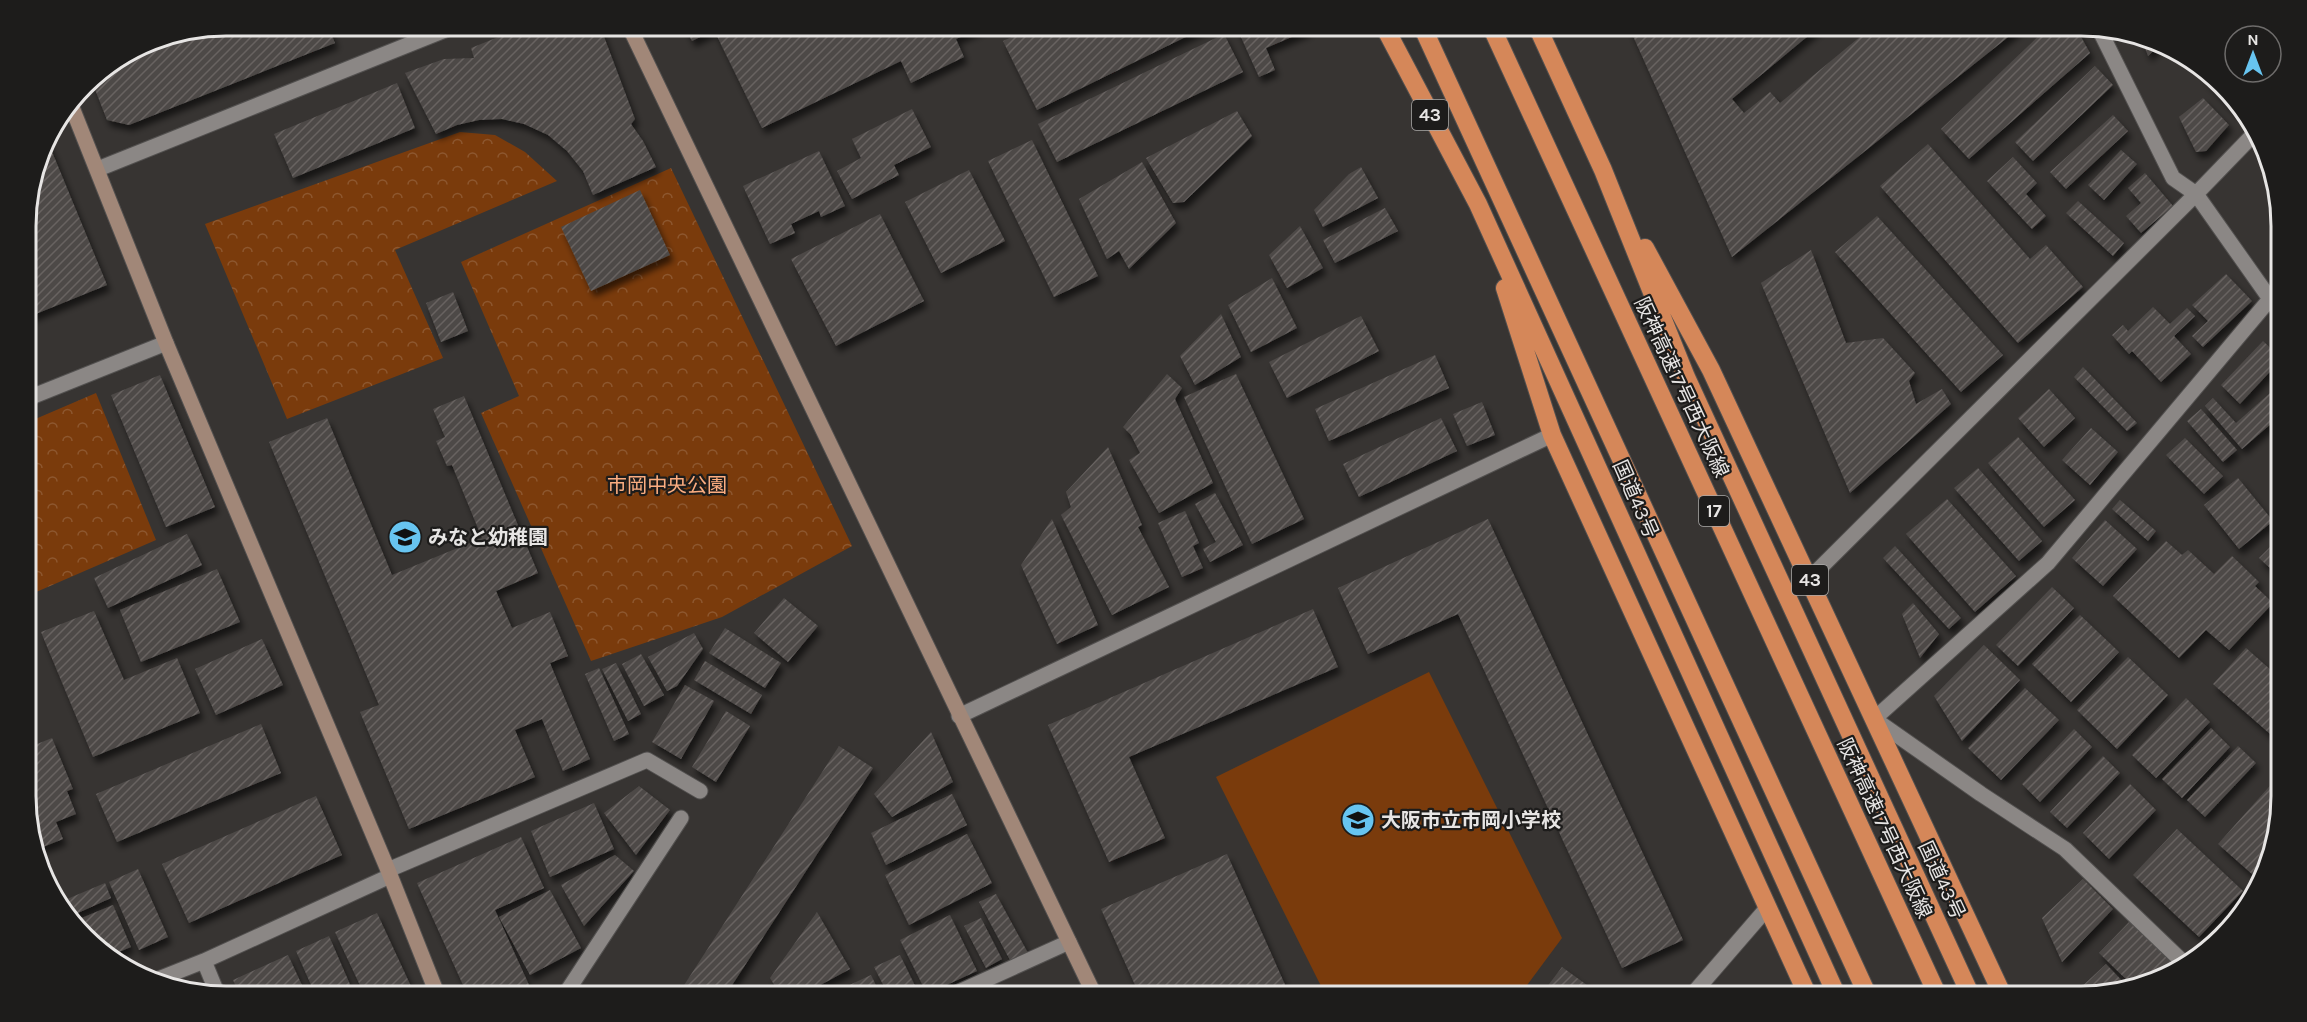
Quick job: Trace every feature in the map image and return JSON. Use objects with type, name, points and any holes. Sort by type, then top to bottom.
[{"type":"highway","name":"国道43号","points":[[1388,36],[1478,204],[1832,986]]},
{"type":"highway","points":[[1427,36],[1863,986]]},
{"type":"highway","name":"阪神高速17号西大阪線","points":[[1496,36],[1933,986]]},
{"type":"highway","name":"国道43号","points":[[1542,36],[1603,170],[1686,378],[1966,986]]},
{"type":"highway","name":"43","points":[[1603,170],[1711,370],[1998,986]]},
{"type":"highway","name":"43","points":[[1478,204],[1552,435],[1804,986]]},
{"type":"street","points":[[98,169],[429,36]]},
{"type":"street","points":[[634,36],[1090,986]]},
{"type":"street","points":[[2102,38],[2174,178],[2196,194],[2270,299],[2048,563],[1874,719],[1981,795],[2065,849],[2179,958]]},
{"type":"street","points":[[74,112],[166,343],[389,873],[434,986]]},
{"type":"street","points":[[1809,579],[2250,138]]},
{"type":"street","points":[[36,395],[166,343]]},
{"type":"street","points":[[959,716],[1552,435]]},
{"type":"street","points":[[166,976],[204,961],[389,873],[647,760],[700,791]]},
{"type":"street","points":[[571,986],[681,818]]},
{"type":"street","points":[[1700,986],[1768,907]]},
{"type":"street","points":[[972,986],[1069,942]]},
{"type":"street","points":[[204,961],[214,986]]},
{"type":"green space","points":[[460,132],[495,135],[525,152],[557,181],[395,250],[443,358],[287,419],[205,224]]},
{"type":"green space","name":"市岡中央公園","points":[[671,168],[852,546],[722,617],[591,661],[481,413],[519,396],[461,262]]},
{"type":"green space","points":[[96,393],[156,540],[36,592],[36,419]]},
{"type":"green space","points":[[1429,672],[1562,938],[1526,986],[1321,986],[1216,777]]},
{"type":"building","points":[[214,36],[332,36],[335,43],[129,125],[107,120],[95,89],[120,68],[153,50],[177,42]]},
{"type":"building","points":[[501,36],[604,36],[635,119],[631,124],[643,141],[656,167],[593,195],[583,171],[567,151],[548,135],[524,124],[502,119],[479,120],[457,125],[436,134],[405,73],[444,59],[474,58],[471,48]]},
{"type":"building","points":[[689,36],[702,36],[692,41]]},
{"type":"building","points":[[717,36],[963,36],[956,39],[964,57],[911,83],[901,61],[762,128]]},
{"type":"building","points":[[1014,36],[1188,36],[1037,110],[1003,41]]},
{"type":"building","points":[[1220,36],[1225,36],[1243,72],[1057,162],[1038,124]]},
{"type":"building","points":[[1241,36],[1294,36],[1266,48],[1275,70],[1259,77]]},
{"type":"building","points":[[1633,36],[1808,36],[1732,99],[1744,113],[1770,92],[1780,103],[1861,36],[2009,36],[1732,257]]},
{"type":"building","points":[[2039,36],[2081,36],[2090,53],[1969,159],[1941,129]]},
{"type":"building","points":[[2145,47],[2154,50],[2148,56]]},
{"type":"building","points":[[2095,66],[2113,85],[2033,161],[2015,142]]},
{"type":"building","points":[[397,83],[415,128],[293,178],[274,134]]},
{"type":"building","points":[[2203,98],[2229,125],[2206,151],[2196,152],[2179,117]]},
{"type":"building","points":[[912,109],[931,147],[894,165],[899,175],[852,199],[837,171],[861,158],[852,139]]},
{"type":"building","points":[[1237,111],[1252,136],[1184,202],[1173,203],[1146,158]]},
{"type":"building","points":[[2113,115],[2128,131],[2066,189],[2050,172]]},
{"type":"building","points":[[1032,140],[1098,276],[1054,297],[988,161]]},
{"type":"building","points":[[1928,144],[2030,259],[2046,245],[2083,287],[2018,343],[1880,186]]},
{"type":"building","points":[[51,150],[107,285],[36,314],[36,214],[42,177]]},
{"type":"building","points":[[2121,150],[2137,164],[2104,200],[2088,185]]},
{"type":"building","points":[[819,151],[845,206],[821,217],[819,211],[791,224],[795,233],[770,244],[743,186]]},
{"type":"building","points":[[2013,157],[2037,183],[2026,194],[2046,216],[2032,229],[1987,181]]},
{"type":"building","points":[[1142,162],[1176,223],[1129,269],[1119,251],[1107,259],[1079,199]]},
{"type":"building","points":[[1361,167],[1378,198],[1323,227],[1314,210],[1349,174]]},
{"type":"building","points":[[969,170],[1005,241],[941,273],[905,202]]},
{"type":"building","points":[[2145,173],[2173,206],[2141,233],[2126,216],[2141,203],[2128,188]]},
{"type":"building","points":[[640,190],[670,255],[591,291],[561,227]]},
{"type":"building","points":[[2078,201],[2124,243],[2113,256],[2066,213]]},
{"type":"building","points":[[1385,208],[1398,231],[1335,263],[1323,240]]},
{"type":"building","points":[[880,214],[924,301],[836,346],[791,259]]},
{"type":"building","points":[[1877,216],[2003,355],[1961,392],[1835,252]]},
{"type":"building","points":[[1300,226],[1323,268],[1287,288],[1269,255]]},
{"type":"building","points":[[1811,250],[1846,343],[1883,338],[1915,373],[1909,381],[1916,404],[1942,389],[1951,404],[1850,493],[1761,283]]},
{"type":"building","points":[[2226,274],[2252,301],[2203,347],[2192,336],[2208,321],[2192,305]]},
{"type":"building","points":[[1272,278],[1297,328],[1251,352],[1228,305]]},
{"type":"building","points":[[453,292],[468,331],[441,342],[426,303]]},
{"type":"building","points":[[2153,307],[2170,324],[2187,308],[2195,316],[2174,336],[2191,354],[2161,382],[2132,351],[2129,354],[2112,335],[2123,325],[2128,331]]},
{"type":"building","points":[[1221,314],[1241,357],[1195,385],[1180,356]]},
{"type":"building","points":[[1361,316],[1379,351],[1287,398],[1269,362]]},
{"type":"building","points":[[2263,341],[2271,349],[2271,371],[2240,404],[2221,385]]},
{"type":"building","points":[[1435,355],[1449,388],[1329,441],[1315,409]]},
{"type":"building","points":[[2083,367],[2137,423],[2127,431],[2074,377]]},
{"type":"building","points":[[1167,374],[1182,388],[1175,399],[1213,483],[1159,513],[1129,460],[1140,453],[1131,435],[1123,427]]},
{"type":"building","points":[[1236,374],[1304,519],[1252,544],[1184,397]]},
{"type":"building","points":[[160,375],[215,507],[166,527],[111,395]]},
{"type":"building","points":[[2049,389],[2075,418],[2044,447],[2018,418]]},
{"type":"building","points":[[2271,394],[2271,424],[2242,449],[2205,406],[2213,398],[2236,423]]},
{"type":"building","points":[[464,396],[538,573],[496,591],[512,628],[550,612],[568,656],[550,663],[590,759],[563,771],[542,719],[515,730],[535,777],[409,829],[360,712],[379,705],[269,442],[327,418],[392,575],[482,538],[452,465],[447,466],[436,441],[445,437],[433,409]]},
{"type":"building","points":[[1482,402],[1495,435],[1467,446],[1453,414]]},
{"type":"building","points":[[2201,409],[2237,450],[2223,462],[2187,421]]},
{"type":"building","points":[[1441,418],[1457,451],[1359,497],[1343,464]]},
{"type":"building","points":[[2091,428],[2118,452],[2090,485],[2062,460]]},
{"type":"building","points":[[2018,437],[2075,500],[2044,527],[1988,463]]},
{"type":"building","points":[[2185,438],[2223,476],[2204,494],[2166,455]]},
{"type":"building","points":[[1108,447],[1142,525],[1138,527],[1169,587],[1112,615],[1061,515],[1071,507],[1066,492]]},
{"type":"building","points":[[1978,468],[2042,541],[2019,561],[1954,488]]},
{"type":"building","points":[[2238,478],[2271,519],[2271,523],[2239,549],[2204,505]]},
{"type":"building","points":[[1215,493],[1243,545],[1210,562],[1203,549],[1216,542],[1195,504]]},
{"type":"building","points":[[1947,499],[2016,576],[1975,612],[1906,534]]},
{"type":"building","points":[[2120,500],[2156,531],[2148,541],[2112,509]]},
{"type":"building","points":[[1185,511],[1199,543],[1193,546],[1203,568],[1182,577],[1158,523]]},
{"type":"building","points":[[1052,519],[1098,625],[1057,644],[1021,565]]},
{"type":"building","points":[[1488,519],[1683,940],[1622,968],[1458,614],[1368,654],[1338,588]]},
{"type":"building","points":[[2105,520],[2137,549],[2103,586],[2072,558]]},
{"type":"building","points":[[187,534],[202,565],[108,608],[94,578]]},
{"type":"building","points":[[2166,541],[2182,555],[2188,550],[2214,574],[2232,556],[2259,582],[2255,586],[2271,601],[2271,605],[2229,650],[2206,630],[2179,658],[2113,596]]},
{"type":"building","points":[[1895,546],[1961,618],[1949,629],[1883,558]]},
{"type":"building","points":[[2271,546],[2271,569],[2259,558]]},
{"type":"building","points":[[217,569],[240,622],[141,662],[120,610]]},
{"type":"building","points":[[2052,587],[2074,608],[2018,666],[1996,645]]},
{"type":"building","points":[[784,598],[818,626],[788,662],[754,633]]},
{"type":"building","points":[[1913,603],[1939,634],[1920,658],[1902,614]]},
{"type":"building","points":[[1313,609],[1338,667],[1129,757],[1165,838],[1109,862],[1048,725]]},
{"type":"building","points":[[94,611],[124,680],[177,658],[200,713],[93,757],[41,632]]},
{"type":"building","points":[[2080,615],[2119,652],[2071,702],[2032,664]]},
{"type":"building","points":[[725,628],[781,663],[765,688],[709,653]]},
{"type":"building","points":[[694,633],[703,649],[677,686],[667,691],[648,657]]},
{"type":"building","points":[[262,639],[283,685],[216,715],[195,669]]},
{"type":"building","points":[[1984,645],[2020,680],[1962,741],[1934,696]]},
{"type":"building","points":[[2246,648],[2271,670],[2271,735],[2213,684]]},
{"type":"building","points":[[641,654],[664,695],[644,706],[622,664]]},
{"type":"building","points":[[2128,657],[2168,695],[2117,749],[2077,710]]},
{"type":"building","points":[[705,661],[762,695],[751,714],[694,680]]},
{"type":"building","points":[[616,663],[641,714],[628,721],[602,669]]},
{"type":"building","points":[[599,668],[629,734],[614,741],[585,674]]},
{"type":"building","points":[[685,685],[714,701],[681,759],[652,742]]},
{"type":"building","points":[[2025,688],[2059,720],[2001,780],[1968,748]]},
{"type":"building","points":[[2186,698],[2210,722],[2156,778],[2132,755]]},
{"type":"building","points":[[726,711],[750,726],[716,782],[692,767]]},
{"type":"building","points":[[261,724],[281,773],[117,842],[96,794]]},
{"type":"building","points":[[2211,728],[2230,747],[2182,798],[2162,779]]},
{"type":"building","points":[[2074,729],[2092,747],[2040,802],[2022,784]]},
{"type":"building","points":[[931,732],[953,782],[892,817],[874,794]]},
{"type":"building","points":[[52,738],[73,789],[67,791],[76,814],[56,822],[63,839],[43,847],[36,796],[36,744]]},
{"type":"building","points":[[839,746],[873,768],[731,986],[683,986]]},
{"type":"building","points":[[2238,746],[2256,763],[2205,817],[2187,800]]},
{"type":"building","points":[[2103,756],[2120,773],[2067,828],[2050,812]]},
{"type":"building","points":[[2130,784],[2156,810],[2109,859],[2083,833]]},
{"type":"building","points":[[2271,785],[2267,833],[2254,876],[2218,844]]},
{"type":"building","points":[[639,786],[670,810],[636,855],[604,813]]},
{"type":"building","points":[[952,794],[967,825],[886,865],[871,833]]},
{"type":"building","points":[[316,796],[342,855],[189,923],[162,864]]},
{"type":"building","points":[[594,803],[614,849],[550,877],[531,831]]},
{"type":"building","points":[[2177,829],[2243,891],[2199,937],[2133,875]]},
{"type":"building","points":[[967,834],[992,883],[909,925],[885,875]]},
{"type":"building","points":[[521,837],[544,888],[495,910],[529,986],[463,986],[417,883]]},
{"type":"building","points":[[1227,854],[1286,986],[1136,986],[1101,909]]},
{"type":"building","points":[[615,855],[634,871],[584,926],[561,885]]},
{"type":"building","points":[[138,869],[168,937],[139,950],[109,882]]},
{"type":"building","points":[[2083,879],[2113,909],[2062,962],[2042,918]]},
{"type":"building","points":[[105,883],[111,898],[77,914],[67,899]]},
{"type":"building","points":[[550,890],[581,948],[530,975],[499,917]]},
{"type":"building","points":[[996,894],[1028,953],[1011,962],[979,902]]},
{"type":"building","points":[[113,905],[131,947],[118,952],[81,918]]},
{"type":"building","points":[[817,912],[850,969],[819,986],[775,986],[770,978]]},
{"type":"building","points":[[377,913],[411,986],[360,986],[335,932]]},
{"type":"building","points":[[950,915],[977,971],[944,986],[923,986],[900,940]]},
{"type":"building","points":[[981,918],[1002,959],[986,968],[964,926]]},
{"type":"building","points":[[2130,921],[2173,962],[2142,976],[2127,980],[2099,953]]},
{"type":"building","points":[[329,936],[351,986],[312,986],[296,951]]},
{"type":"building","points":[[288,955],[302,986],[236,986],[233,980]]},
{"type":"building","points":[[900,955],[915,986],[884,986],[874,967]]},
{"type":"building","points":[[2106,964],[2122,981],[2093,986],[2082,986]]},
{"type":"building","points":[[1562,967],[1588,986],[1548,986]]},
{"type":"building","points":[[871,975],[876,986],[847,986]]},
{"type":"place","name":"みなと幼稚園","points":[[405,537]]},
{"type":"place","name":"大阪市立市岡小学校","points":[[1358,820]]}]
